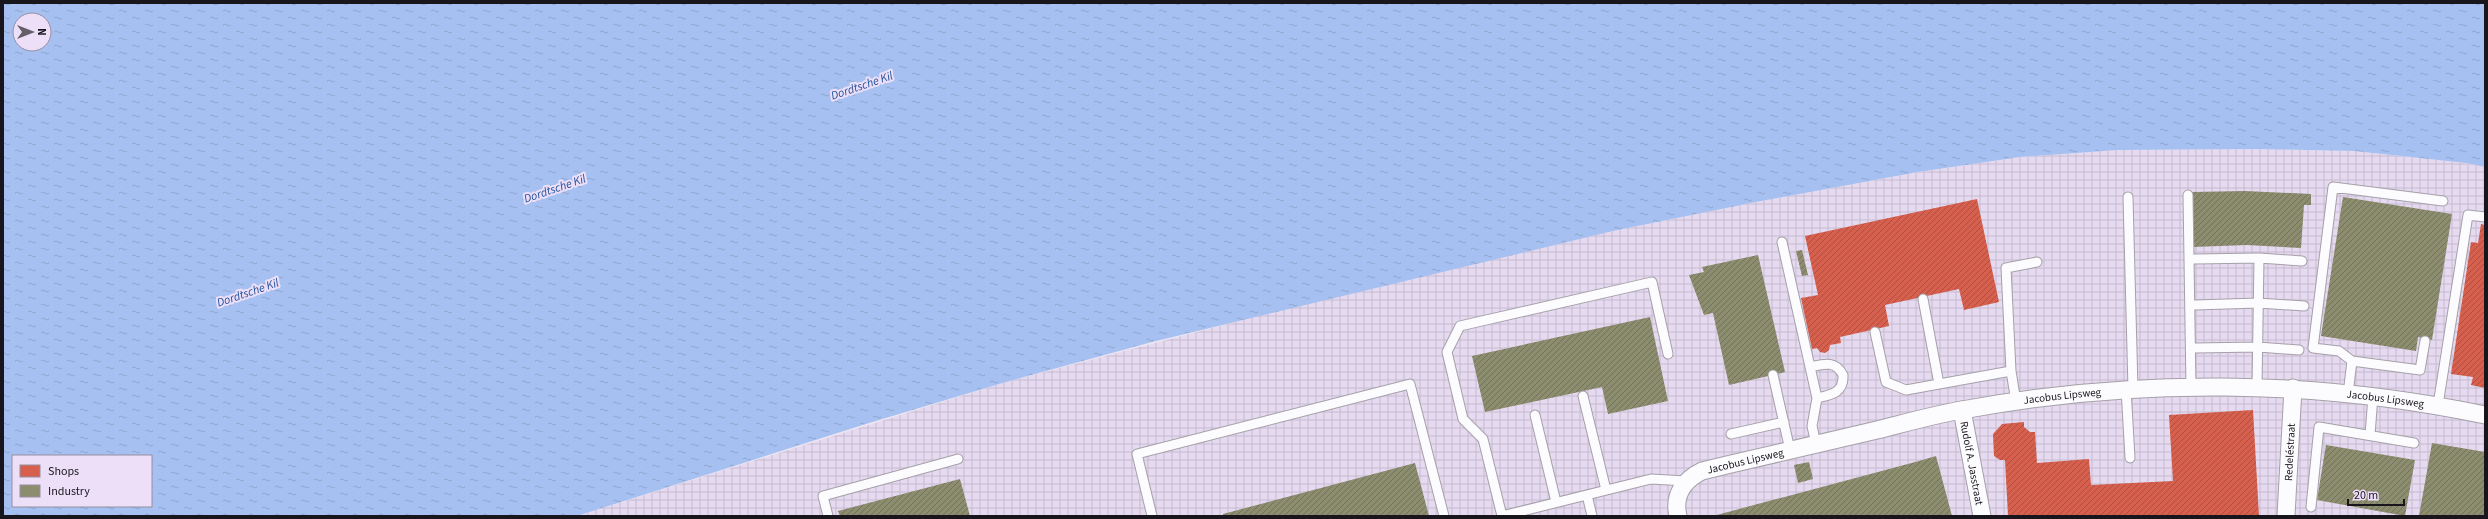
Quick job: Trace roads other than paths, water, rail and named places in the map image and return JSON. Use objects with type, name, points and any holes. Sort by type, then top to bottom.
[{"type":"street","name":"Jacobus Lipsweg","points":[[1686,481],[1702,471],[1962,410],[2016,402],[2130,389],[2293,388],[2373,396],[2438,405],[2485,415]]},
{"type":"street","name":"Redeléstraat","points":[[2286,516],[2293,388]]},
{"type":"street","name":"Rudolf A. Jasstraat","points":[[1962,410],[1982,516]]},
{"type":"street","points":[[1678,516],[1678,496],[1686,481]]},
{"type":"lane","points":[[2425,341],[2420,370],[2352,361],[2339,351],[2313,348],[2333,187],[2443,200]]},
{"type":"lane","points":[[2188,195],[2191,388]]},
{"type":"lane","points":[[2128,197],[2130,458]]},
{"type":"lane","points":[[2438,405],[2468,214],[2485,217]]},
{"type":"lane","points":[[1782,242],[1817,398],[1812,426],[1816,444]]},
{"type":"lane","points":[[2257,388],[2259,258]]},
{"type":"lane","points":[[2194,259],[2259,258],[2302,261]]},
{"type":"lane","points":[[2016,402],[2011,371],[2006,268],[2037,262]]},
{"type":"lane","points":[[1668,354],[1652,282],[1460,326],[1446,352],[1463,419],[1483,439],[1502,516],[1539,511],[1556,502],[1650,479],[1686,481]]},
{"type":"lane","points":[[1922,299],[1939,384]]},
{"type":"lane","points":[[2194,305],[2258,303],[2304,306]]},
{"type":"lane","points":[[1875,332],[1886,382],[1906,390],[2011,371]]},
{"type":"lane","points":[[2195,348],[2258,347],[2299,350]]},
{"type":"lane","points":[[2348,394],[2352,361]]},
{"type":"lane","points":[[1810,367],[1830,364],[1836,366],[1843,375],[1841,387],[1837,392],[1817,398]]},
{"type":"lane","points":[[1773,375],[1790,450]]},
{"type":"lane","points":[[1152,516],[1136,454],[1410,384],[1444,516]]},
{"type":"lane","points":[[1583,396],[1606,490]]},
{"type":"lane","points":[[2370,435],[2373,396]]},
{"type":"lane","points":[[1535,415],[1556,502]]},
{"type":"lane","points":[[1731,434],[1784,422]]},
{"type":"lane","points":[[2311,507],[2319,427],[2414,443]]},
{"type":"lane","points":[[828,516],[823,496],[958,459]]},
{"type":"lane","points":[[1587,495],[1592,516]]},
{"type":"water","name":"Dordtsche Kil","points":[[3,3],[2485,3],[2485,167],[2466,163],[2354,151],[2256,149],[2117,150],[2020,157],[1918,172],[1756,202],[1613,231],[1152,342],[1006,382],[869,423],[577,516],[3,516]]}]
